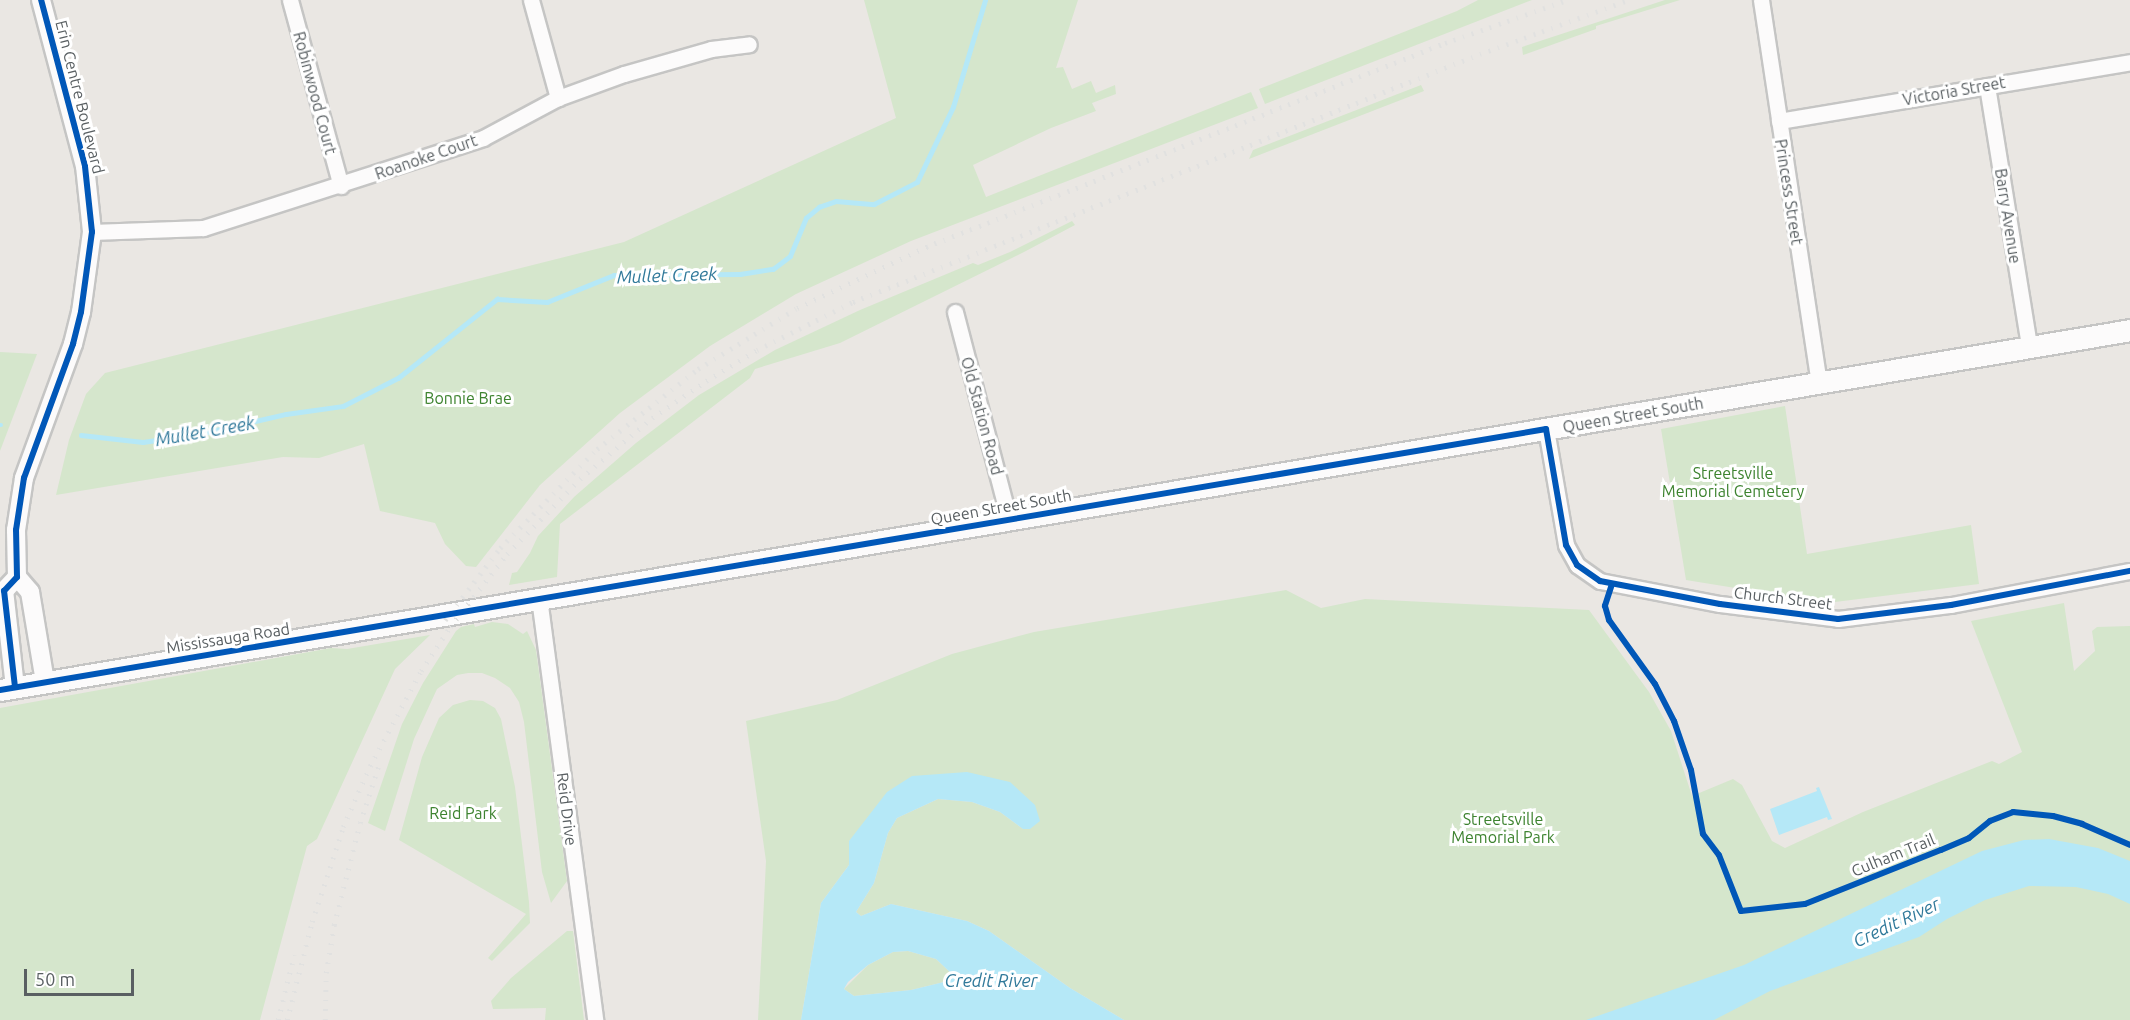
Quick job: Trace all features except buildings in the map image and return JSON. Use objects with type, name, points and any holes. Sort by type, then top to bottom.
[{"type":"main road","name":"Queen Street South","points":[[461,613],[2130,330]]},
{"type":"main road","name":"Mississauga Road","points":[[8,689],[461,613]]},
{"type":"street","name":"Erin Centre Boulevard","points":[[41,0],[85,166],[92,232],[81,312],[73,344],[24,478],[16,530],[17,577],[30,592],[45,682]]},
{"type":"street","name":"Robinwood Court","points":[[290,0],[341,186]]},
{"type":"street","points":[[531,0],[558,98]]},
{"type":"street","name":"Princess Street","points":[[1761,0],[1819,383]]},
{"type":"street","name":"Roanoke Court","points":[[92,232],[203,228],[341,186],[483,138],[558,98],[624,74],[711,49],[749,44]]},
{"type":"street","name":"Victoria Street","points":[[1779,121],[2130,62]]},
{"type":"street","name":"Barry Avenue","points":[[1987,86],[2029,346]]},
{"type":"street","name":"Old Station Road","points":[[955,312],[1009,519]]},
{"type":"street","name":"Church Street","points":[[1546,429],[1566,545],[1576,565],[1596,579],[1606,582],[1720,604],[1838,619],[1951,605],[2130,571]]},
{"type":"street","name":"Erin Centre Boulevard","points":[[8,689],[4,591],[17,577]]},
{"type":"street","name":"Reid Drive","points":[[539,598],[595,1020]]},
{"type":"green space","name":"Bonnie Brae","points":[[864,0],[1078,0],[1056,68],[1063,67],[1072,89],[1091,81],[1096,93],[1115,85],[1116,94],[1092,103],[1096,111],[1051,128],[973,165],[986,197],[1251,92],[1258,108],[911,241],[796,294],[710,346],[620,413],[540,485],[476,567],[466,566],[445,544],[435,523],[380,511],[364,444],[319,458],[283,457],[56,495],[69,440],[86,394],[105,373],[624,242],[896,118]]},
{"type":"green space","points":[[1478,0],[1532,0],[1265,104],[1259,89],[1457,11]]},
{"type":"green space","points":[[1665,0],[1680,0],[1596,26],[1596,29],[1523,55],[1522,47]]},
{"type":"green space","points":[[1421,85],[1424,91],[1249,159],[1253,150]]},
{"type":"green space","points":[[1072,221],[1075,225],[1024,252],[840,343],[755,369],[750,378],[560,524],[557,577],[509,585],[512,573],[517,572],[538,536],[574,497],[636,443],[699,395],[775,350],[860,310],[973,263],[978,265],[1010,252]]},
{"type":"green space","points":[[0,352],[37,354],[0,451]]},
{"type":"green space","name":"Streetsville Memorial Cemetery","points":[[1785,406],[1807,554],[1971,525],[1979,584],[1827,603],[1686,580],[1661,429]]},
{"type":"green space","name":"Streetsville Memorial Park","points":[[1286,590],[1321,608],[1365,599],[1589,610],[1649,692],[1671,731],[1692,796],[1733,779],[1742,785],[1772,841],[1785,848],[1863,812],[1992,761],[1999,764],[2022,752],[1971,621],[2064,603],[2074,671],[2095,651],[2092,631],[2097,627],[2130,626],[2130,1020],[1124,1020],[1070,988],[989,931],[967,921],[891,904],[861,916],[856,912],[874,883],[888,833],[897,818],[938,799],[972,802],[1000,812],[1023,829],[967,772],[849,841],[849,865],[821,903],[801,1020],[758,1020],[766,861],[746,721],[837,700],[952,654],[1034,632]]},
{"type":"green space","points":[[492,622],[508,624],[523,634],[527,631],[536,650],[567,881],[551,903],[542,872],[524,722],[519,702],[510,688],[495,678],[482,673],[457,675],[437,689],[414,739],[385,831],[368,823],[402,724],[423,683],[456,631],[461,627],[474,624],[475,627]]},
{"type":"green space","points":[[430,635],[395,669],[317,839],[307,846],[260,1020],[0,1020],[0,708],[331,648],[347,649]]},
{"type":"green space","name":"Reid Park","points":[[470,700],[483,701],[495,708],[501,719],[515,787],[529,902],[530,923],[492,961],[488,958],[526,914],[399,840],[422,757],[439,718],[453,705]]},
{"type":"green space","points":[[567,931],[573,931],[584,1020],[545,1020],[546,1008],[493,1009],[491,1001],[511,978]]},
{"type":"green space","points":[[908,951],[936,959],[951,973],[950,978],[944,982],[911,990],[854,996],[844,989],[868,965],[893,952]]},
{"type":"water","name":"Credit River","points":[[967,772],[1010,782],[1035,805],[1040,821],[1030,829],[1023,829],[1000,812],[972,802],[938,799],[897,818],[888,833],[874,883],[856,912],[861,916],[891,904],[967,921],[989,931],[1070,988],[1124,1020],[801,1020],[821,903],[849,865],[849,841],[887,792],[912,776]],"holes":[[[908,951],[936,959],[951,973],[950,978],[944,982],[911,990],[854,996],[844,989],[848,982],[868,965],[893,952]]]},
{"type":"water","points":[[1819,787],[1832,819],[1828,820],[1827,817],[1779,835],[1770,809],[1817,791],[1816,788]]},
{"type":"water","name":"Credit River","points":[[2049,839],[2098,848],[2130,861],[2130,904],[2108,894],[2076,887],[2029,886],[1985,900],[1947,919],[1919,937],[1770,991],[1714,1020],[1586,1020],[1744,965],[1982,851],[2024,840]]},
{"type":"waterway","name":"Mullet Creek","points":[[81,435],[143,442],[203,433],[286,414],[343,406],[398,378],[497,299],[547,302],[614,275],[740,274],[773,269],[790,256],[806,218],[819,207],[836,201],[874,204],[917,182],[953,107],[985,0]]},
{"type":"railway","points":[[445,620],[500,548],[597,449],[698,369],[797,308],[926,247],[1445,43],[1567,0]]},
{"type":"railway","points":[[287,1020],[312,922],[343,827],[370,766],[421,671],[450,627],[507,554],[580,479],[652,418],[757,350],[853,302],[1480,54],[1628,0]]},
{"type":"railway","points":[[325,1020],[326,973],[334,925],[360,823],[379,764]]},
{"type":"railway","points":[[278,1020],[294,955]]},
{"type":"cycle path","points":[[15,687],[4,591],[17,577],[16,530],[24,478],[73,344],[81,312],[92,232],[85,166],[41,0]]},
{"type":"cycle path","points":[[0,690],[1546,429],[1566,545],[1577,565],[1600,581],[1720,604],[1838,619],[1951,605],[2130,571]]},
{"type":"cycle path","name":"Culham Trail","points":[[1612,584],[1605,606],[1609,620],[1655,684],[1674,721],[1691,770],[1703,834],[1719,855],[1741,911],[1805,904],[1969,838],[1990,821],[2013,812],[2053,816],[2082,824],[2130,845]]}]
